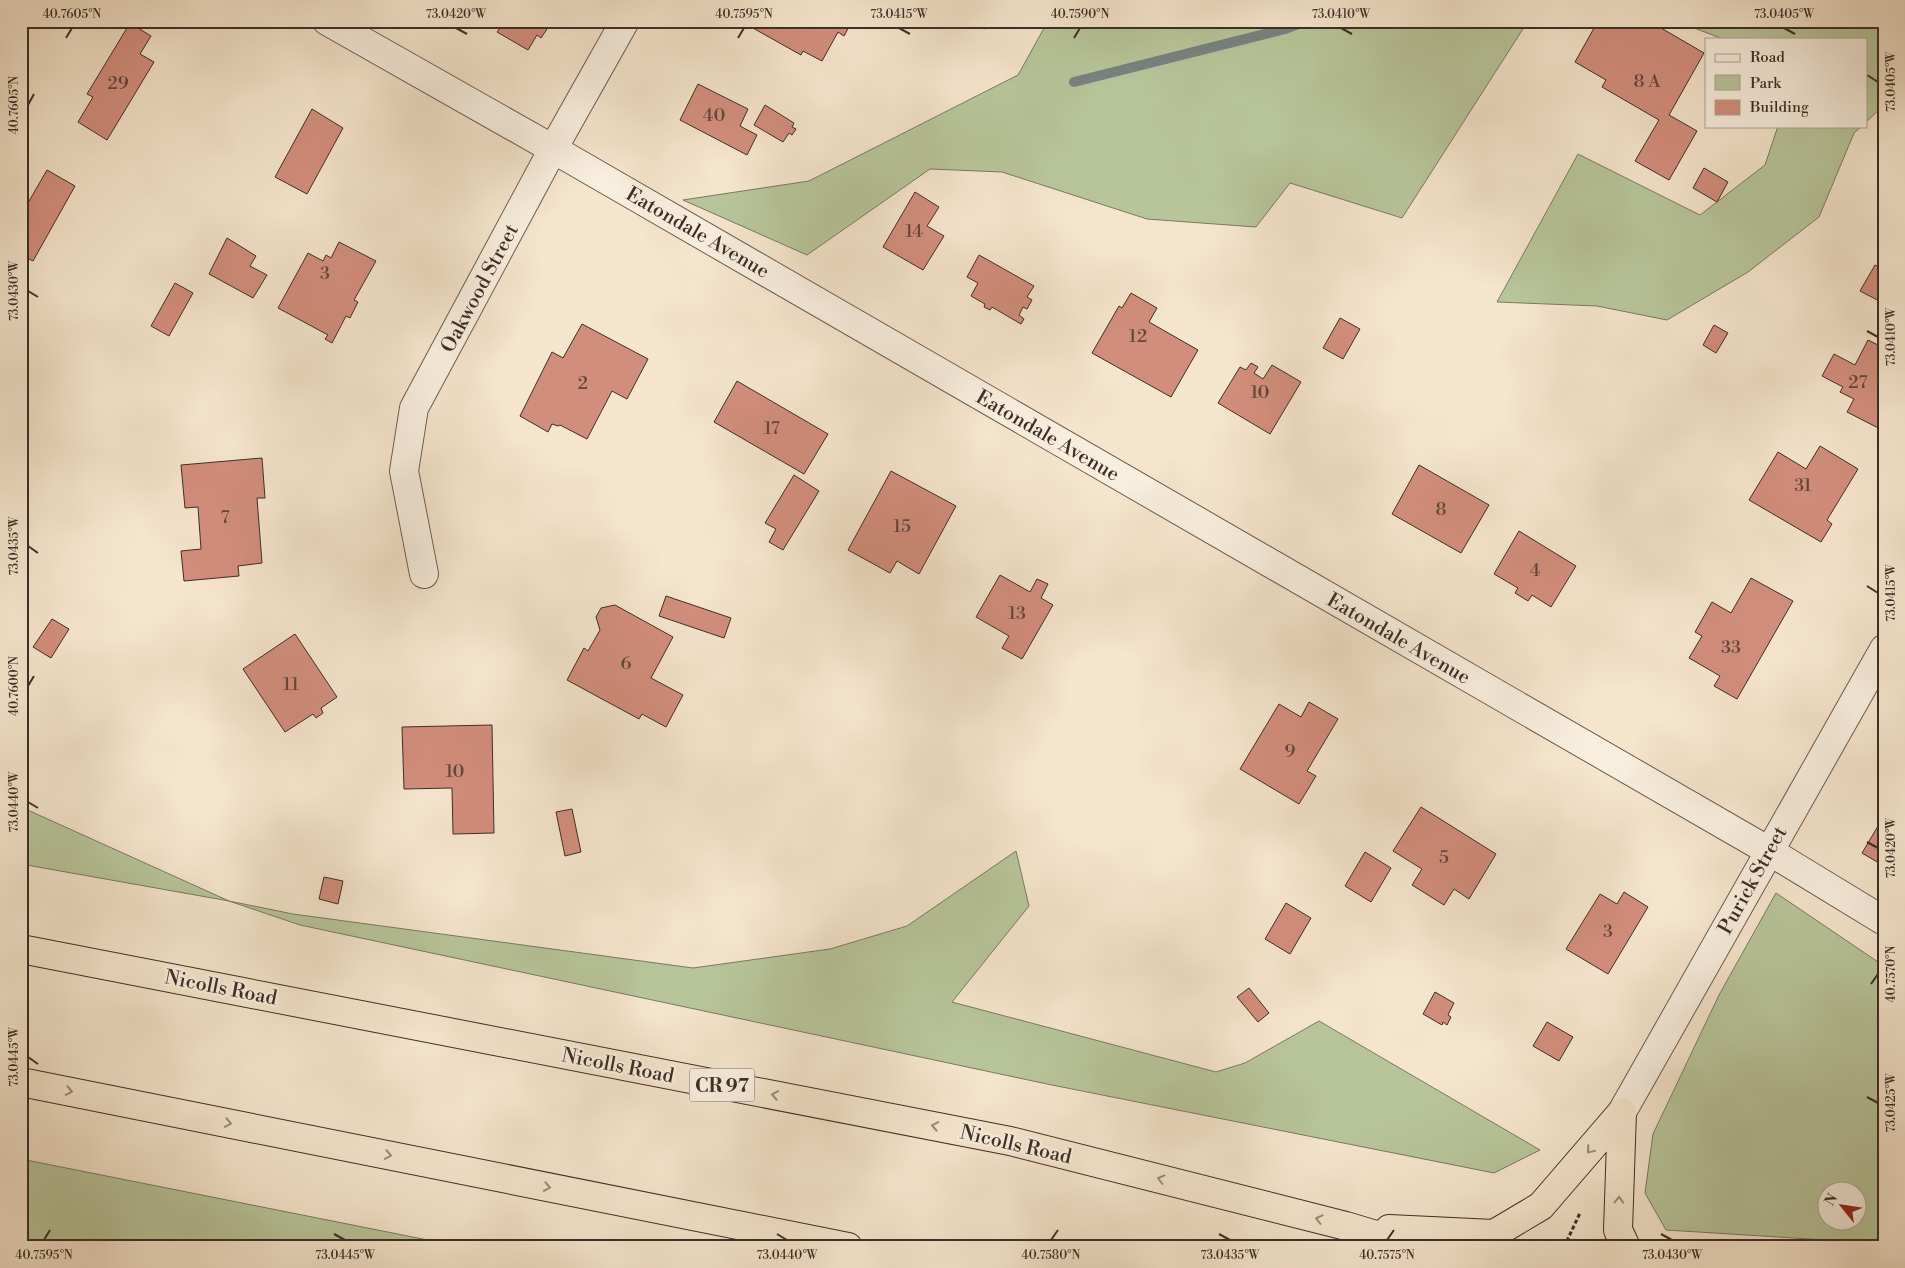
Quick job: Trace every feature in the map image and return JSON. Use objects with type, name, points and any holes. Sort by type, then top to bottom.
[{"type":"highway","name":"Nicolls Road","points":[[21,949],[1010,1141],[1346,1226],[1416,1247]]},
{"type":"highway","points":[[21,1082],[848,1247]]},
{"type":"highway","points":[[1346,1226],[1494,1234],[1541,1206],[1622,1112]]},
{"type":"highway","points":[[1622,1112],[1618,1230],[1626,1247]]},
{"type":"street","name":"Eatondale Avenue","points":[[327,21],[553,149],[1769,851],[1884,921]]},
{"type":"street","name":"Oakwood Street","points":[[424,574],[404,471],[414,408],[553,149],[625,21]]},
{"type":"street","name":"Purick Street","points":[[1622,1112],[1884,649]]},
{"type":"green space","points":[[1048,21],[1528,21],[1402,218],[1290,183],[1256,227],[1147,219],[1002,172],[930,169],[807,255],[683,200],[809,181],[1018,75]]},
{"type":"green space","points":[[1676,21],[1884,21],[1884,109],[1880,109],[1868,120],[1868,38],[1720,38]]},
{"type":"green space","points":[[1777,128],[1860,128],[1854,133],[1819,217],[1748,272],[1667,320],[1597,306],[1497,302],[1578,154],[1700,215],[1765,165]]},
{"type":"green space","points":[[21,807],[229,901],[21,864]]},
{"type":"green space","points":[[1016,851],[1029,906],[952,1002],[1216,1072],[1245,1063],[1319,1021],[1540,1150],[1494,1173],[1047,1084],[300,925],[229,901],[293,914],[693,968],[830,949],[907,926]]},
{"type":"green space","points":[[1776,893],[1884,966],[1884,1242],[1666,1230],[1645,1193],[1653,1134],[1719,995]]},
{"type":"green space","points":[[21,1159],[463,1247],[21,1247]]},
{"type":"building","points":[[490,21],[545,21],[542,27],[547,29],[541,38],[537,35],[528,50],[497,32],[500,28]]},
{"type":"building","points":[[754,21],[852,21],[844,36],[838,32],[822,61],[803,51],[801,55],[751,27]]},
{"type":"building","points":[[969,21],[989,21],[985,29]]},
{"type":"building","points":[[1598,21],[1610,21],[1622,28],[1626,21],[1649,21],[1704,53],[1669,115],[1697,131],[1669,180],[1635,161],[1659,120],[1602,87],[1606,80],[1575,62]]},
{"type":"building","points":[[130,23],[151,36],[140,54],[154,62],[107,140],[78,122],[93,97],[87,94]]},
{"type":"building","points":[[698,84],[748,109],[740,126],[757,135],[747,155],[680,120]]},
{"type":"building","points":[[765,105],[794,123],[792,127],[796,129],[792,135],[789,133],[783,142],[754,125]]},
{"type":"building","points":[[312,109],[343,128],[307,194],[275,177]]},
{"type":"building","points":[[1704,168],[1728,182],[1717,202],[1693,188]]},
{"type":"building","points":[[47,170],[75,186],[33,261],[21,255],[21,215]]},
{"type":"building","points":[[915,192],[939,207],[927,226],[944,236],[923,270],[883,247]]},
{"type":"building","points":[[227,238],[256,256],[250,266],[267,275],[253,298],[209,274]]},
{"type":"building","points":[[339,242],[376,261],[354,300],[358,302],[350,318],[346,316],[332,343],[325,339],[328,335],[278,308],[308,253],[323,261],[326,255],[331,258]]},
{"type":"building","points":[[979,255],[1034,286],[1027,297],[1032,300],[1027,309],[1023,307],[1019,315],[1024,319],[1021,324],[992,307],[990,310],[984,307],[985,304],[971,296],[978,283],[967,277]]},
{"type":"building","points":[[1875,265],[1884,270],[1883,303],[1860,291]]},
{"type":"building","points":[[175,283],[193,293],[169,336],[151,326]]},
{"type":"building","points":[[1131,293],[1157,308],[1149,322],[1198,350],[1171,397],[1092,353],[1119,306],[1122,308]]},
{"type":"building","points":[[1340,318],[1360,329],[1343,359],[1323,348]]},
{"type":"building","points":[[582,324],[648,359],[627,399],[612,391],[587,439],[560,425],[552,424],[548,432],[520,416],[552,352],[563,358]]},
{"type":"building","points":[[1714,325],[1728,333],[1716,353],[1703,345]]},
{"type":"building","points":[[1868,340],[1884,348],[1884,431],[1847,412],[1854,399],[1840,392],[1843,387],[1822,376],[1834,354],[1855,365]]},
{"type":"building","points":[[1251,363],[1258,367],[1254,373],[1263,379],[1272,365],[1301,382],[1270,434],[1218,403],[1240,367],[1246,370]]},
{"type":"building","points":[[737,381],[828,434],[804,474],[714,422]]},
{"type":"building","points":[[1820,446],[1858,469],[1827,520],[1832,524],[1821,542],[1749,500],[1778,452],[1806,469]]},
{"type":"building","points":[[262,458],[265,498],[257,498],[262,563],[238,566],[239,576],[184,581],[181,551],[201,549],[198,507],[185,508],[181,465]]},
{"type":"building","points":[[1419,465],[1489,505],[1461,553],[1392,514]]},
{"type":"building","points":[[891,471],[956,506],[919,574],[897,561],[890,573],[848,550]]},
{"type":"building","points":[[794,475],[819,491],[783,550],[769,542],[776,529],[765,523]]},
{"type":"building","points":[[1519,531],[1576,566],[1551,607],[1532,595],[1528,601],[1515,593],[1518,588],[1494,574]]},
{"type":"building","points":[[1000,575],[1030,592],[1037,579],[1048,584],[1041,598],[1053,605],[1022,659],[1002,648],[1009,636],[976,617]]},
{"type":"building","points":[[1751,578],[1793,601],[1737,699],[1714,686],[1720,676],[1689,658],[1702,636],[1695,632],[1712,602],[1731,613]]},
{"type":"building","points":[[666,596],[731,618],[724,638],[659,616]]},
{"type":"building","points":[[615,605],[673,637],[651,678],[683,695],[666,727],[642,714],[639,719],[567,680],[584,648],[588,651],[600,630],[596,617],[601,608]]},
{"type":"building","points":[[52,619],[69,629],[51,658],[33,647]]},
{"type":"building","points":[[295,634],[337,697],[321,708],[323,713],[316,718],[313,714],[285,732],[243,669]]},
{"type":"building","points":[[1309,702],[1338,719],[1307,771],[1316,776],[1299,804],[1240,769],[1279,704],[1301,717]]},
{"type":"building","points":[[492,725],[494,833],[453,834],[452,788],[404,789],[402,727]]},
{"type":"building","points":[[1421,807],[1496,854],[1469,899],[1454,889],[1444,905],[1412,885],[1422,869],[1393,851]]},
{"type":"building","points":[[572,809],[581,852],[565,856],[556,812]]},
{"type":"building","points":[[1884,816],[1884,866],[1862,853]]},
{"type":"building","points":[[1365,852],[1391,868],[1371,902],[1345,886]]},
{"type":"building","points":[[324,877],[343,881],[338,904],[319,899]]},
{"type":"building","points":[[1624,892],[1648,907],[1608,974],[1566,949],[1600,894],[1617,904]]},
{"type":"building","points":[[1286,903],[1311,918],[1290,954],[1265,939]]},
{"type":"building","points":[[1249,988],[1269,1013],[1258,1022],[1237,997]]},
{"type":"building","points":[[1435,992],[1454,1003],[1448,1015],[1451,1017],[1447,1025],[1443,1022],[1442,1025],[1423,1014]]},
{"type":"building","points":[[1547,1022],[1573,1037],[1559,1061],[1533,1046]]},
{"type":"waterway","points":[[1074,82],[1285,29],[1306,21]]}]
